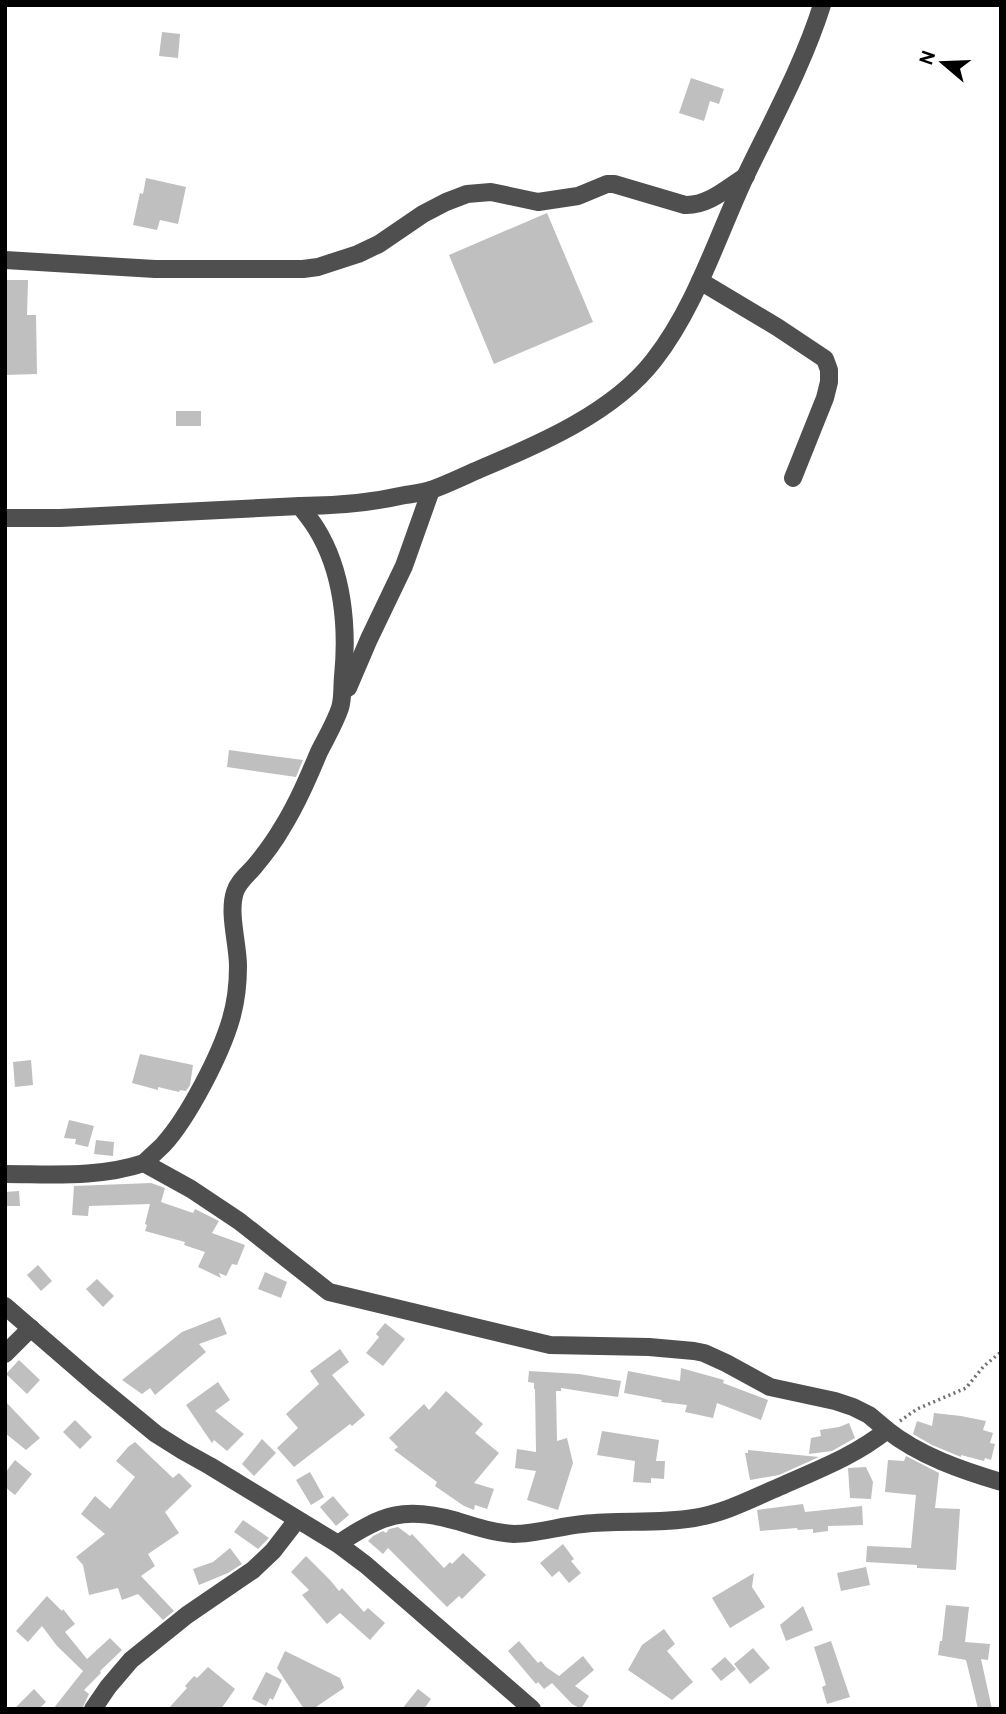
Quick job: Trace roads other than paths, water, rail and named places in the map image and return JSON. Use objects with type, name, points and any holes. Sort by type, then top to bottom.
[{"type":"street","points":[[5,518],[365,503],[431,490],[508,458],[591,415],[633,383],[653,361],[673,332],[700,281],[746,176],[793,79],[821,5]]},
{"type":"street","points":[[5,260],[143,268],[303,269],[358,254],[379,244],[423,214],[467,194],[491,192],[538,202],[578,195],[614,184],[694,206],[746,176]]},
{"type":"street","points":[[700,281],[825,359],[829,370],[825,398],[793,478]]},
{"type":"street","points":[[5,1174],[117,1171],[144,1163],[164,1144],[178,1124],[218,1052],[230,1021],[238,981],[233,914],[236,889],[272,844],[307,781],[404,566],[431,490]]},
{"type":"street","points":[[300,506],[316,527],[327,548],[341,594],[344,665],[340,708]]},
{"type":"street","points":[[144,1163],[239,1220],[330,1292],[550,1345],[694,1350],[726,1363],[770,1387],[853,1407],[925,1454],[965,1471],[1001,1482]]},
{"type":"street","points":[[5,1306],[156,1434],[338,1544],[394,1588],[532,1709]]},
{"type":"street","points":[[5,1354],[31,1328]]},
{"type":"street","points":[[338,1544],[358,1530],[398,1514],[437,1516],[489,1530],[517,1534],[579,1524],[700,1517],[749,1501],[855,1453],[887,1430]]},
{"type":"street","points":[[93,1709],[131,1660],[187,1615],[260,1564],[298,1520]]}]
